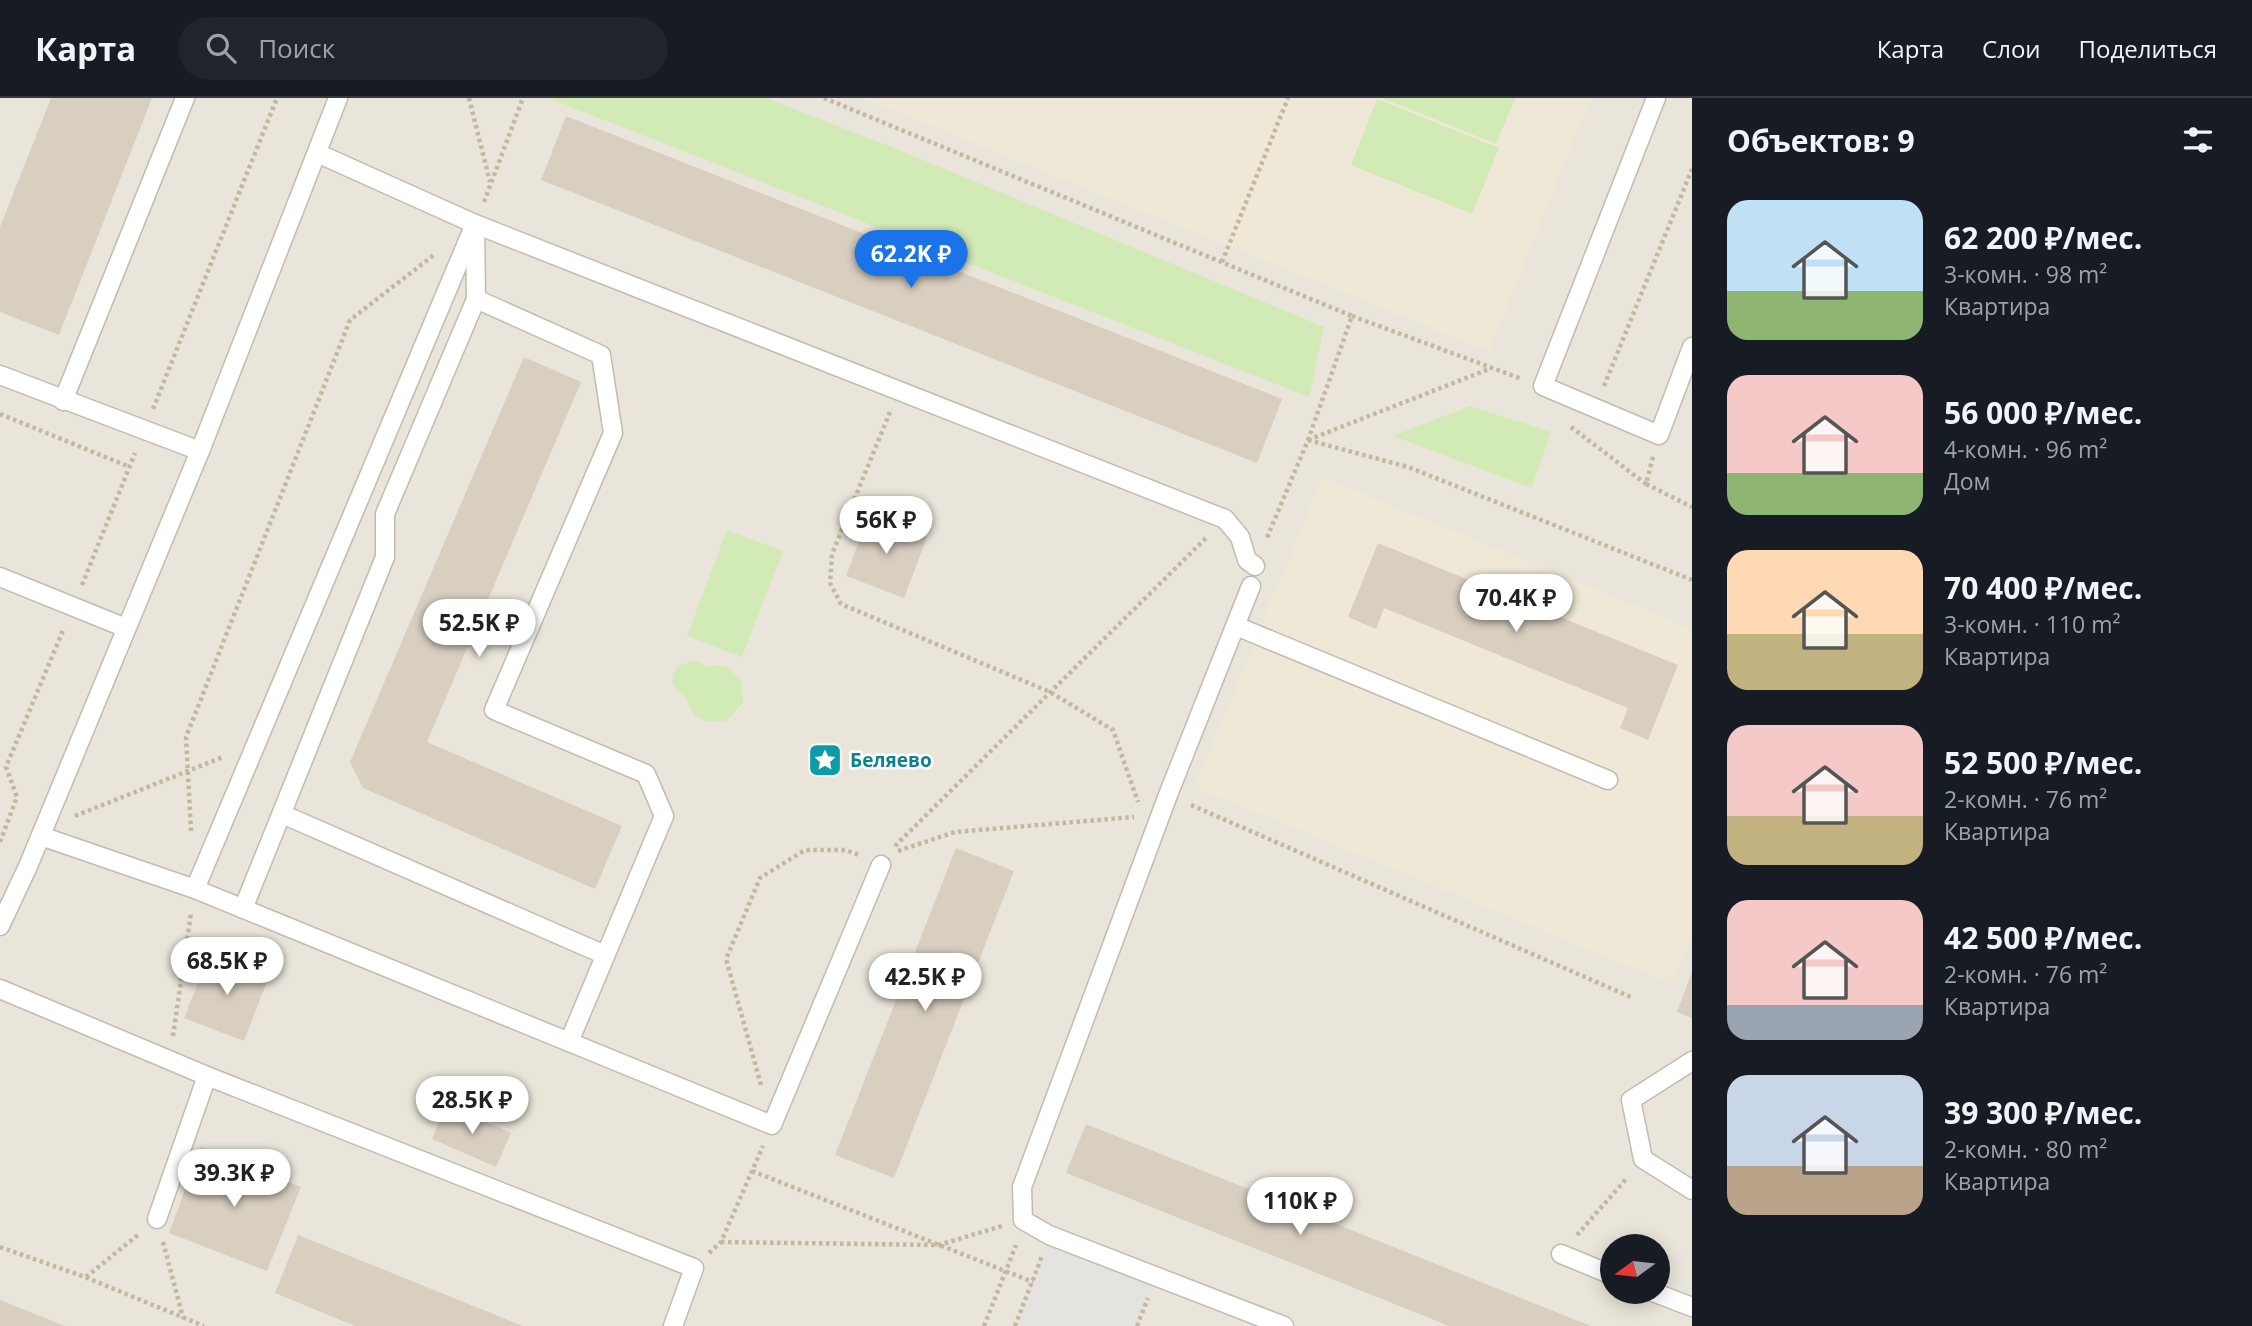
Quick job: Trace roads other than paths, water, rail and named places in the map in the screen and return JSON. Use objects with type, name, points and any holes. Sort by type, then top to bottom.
[{"type":"lane","points":[[63,401],[185,98]]},
{"type":"lane","points":[[0,926],[42,832],[200,451],[338,98]]},
{"type":"lane","points":[[1656,98],[1543,386],[1659,435],[1692,347]]},
{"type":"lane","points":[[317,153],[475,225],[1225,519],[1240,537],[1247,560],[1255,566]]},
{"type":"lane","points":[[243,909],[385,558],[385,514],[476,299],[475,225]]},
{"type":"lane","points":[[195,888],[253,745],[475,225]]},
{"type":"lane","points":[[476,299],[601,355],[613,433],[494,710],[646,774],[664,816],[569,1042]]},
{"type":"lane","points":[[0,375],[200,451]]},
{"type":"lane","points":[[0,577],[126,628]]},
{"type":"lane","points":[[1251,586],[1168,795],[1022,1187],[1023,1220],[1049,1235],[1284,1326]]},
{"type":"lane","points":[[1236,626],[1608,780]]},
{"type":"lane","points":[[282,814],[605,955]]},
{"type":"lane","points":[[42,832],[195,888],[772,1125],[881,864]]},
{"type":"lane","points":[[0,989],[207,1076],[694,1268],[673,1326]]},
{"type":"lane","points":[[1692,1061],[1631,1100],[1643,1159],[1692,1190]]},
{"type":"lane","points":[[157,1219],[207,1076]]},
{"type":"lane","points":[[1561,1254],[1600,1270]]},
{"type":"lane","points":[[1670,1299],[1692,1307]]},
{"type":"place","name":"Беляево","points":[[825,760]]}]
